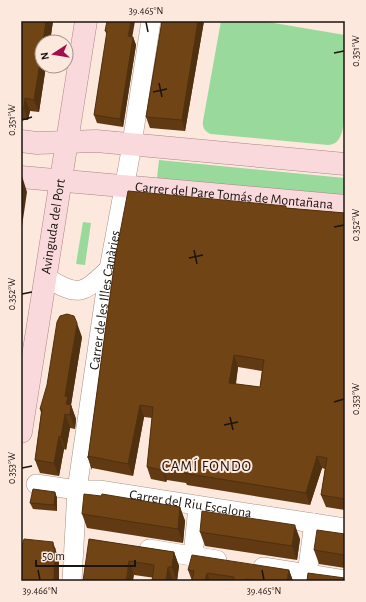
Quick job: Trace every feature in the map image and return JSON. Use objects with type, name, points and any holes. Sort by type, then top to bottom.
[{"type":"main road","name":"Avinguda del Port","points":[[21,432],[86,21]]},
{"type":"main road","points":[[21,141],[37,143],[67,141],[131,144],[345,164]]},
{"type":"main road","name":"Carrer del Pare Tomás de Montañana","points":[[21,177],[345,206]]},
{"type":"street","name":"Carrer de les Illes Canàries","points":[[72,581],[81,538],[76,490],[109,269],[151,21]]},
{"type":"street","points":[[45,277],[68,290],[77,291],[92,286],[109,269]]},
{"type":"street","name":"Carrer del Riu Escalona","points":[[36,484],[76,490],[99,490],[345,528]]},
{"type":"street","points":[[193,556],[198,506]]},
{"type":"street","points":[[307,574],[314,524]]},
{"type":"street","points":[[134,547],[345,580]]},
{"type":"green space","points":[[221,21],[262,21],[345,35],[345,117],[343,129],[337,142],[328,145],[211,134],[206,131],[203,121]]},
{"type":"green space","points":[[159,160],[345,178],[345,196],[157,178]]},
{"type":"green space","points":[[83,222],[91,223],[85,265],[76,264]]},
{"type":"building","points":[[21,21],[46,21],[44,34],[34,34],[34,74],[38,74],[34,100],[25,98],[24,108],[21,108]]},
{"type":"building","points":[[107,21],[131,21],[128,36],[133,37],[120,119],[94,115],[107,31],[105,31]]},
{"type":"building","points":[[162,21],[198,21],[182,120],[146,117]]},
{"type":"building","points":[[128,191],[345,213],[345,499],[321,495],[327,458],[317,456],[306,493],[183,473],[183,471],[163,468],[162,470],[147,467],[153,407],[140,405],[128,464],[88,456],[115,259]],"holes":[[[234,355],[264,360],[260,387],[229,383]]]},
{"type":"building","points":[[67,314],[74,316],[77,323],[65,396],[68,397],[66,404],[71,405],[70,415],[65,414],[54,463],[35,460],[42,409],[40,409],[47,385],[57,322],[60,316]]},
{"type":"building","points":[[33,489],[55,492],[54,505],[30,503]]},
{"type":"building","points":[[84,494],[101,496],[102,494],[180,507],[178,529],[82,514]]},
{"type":"building","points":[[202,511],[295,525],[292,546],[200,532]]},
{"type":"building","points":[[317,530],[345,534],[345,555],[314,550]]},
{"type":"building","points":[[24,539],[53,542],[53,548],[55,548],[54,581],[21,581],[21,550]]},
{"type":"building","points":[[89,539],[174,552],[172,567],[168,567],[166,581],[152,581],[154,565],[129,561],[126,581],[83,581]]},
{"type":"building","points":[[192,555],[289,570],[287,581],[260,581],[246,579],[246,581],[233,581],[234,577],[207,573],[205,581],[192,581],[194,571],[188,570]]},
{"type":"building","points":[[308,573],[345,578],[345,581],[307,581]]},
{"type":"district","name":"CAMÍ FONDO","points":[[207,466]]}]
